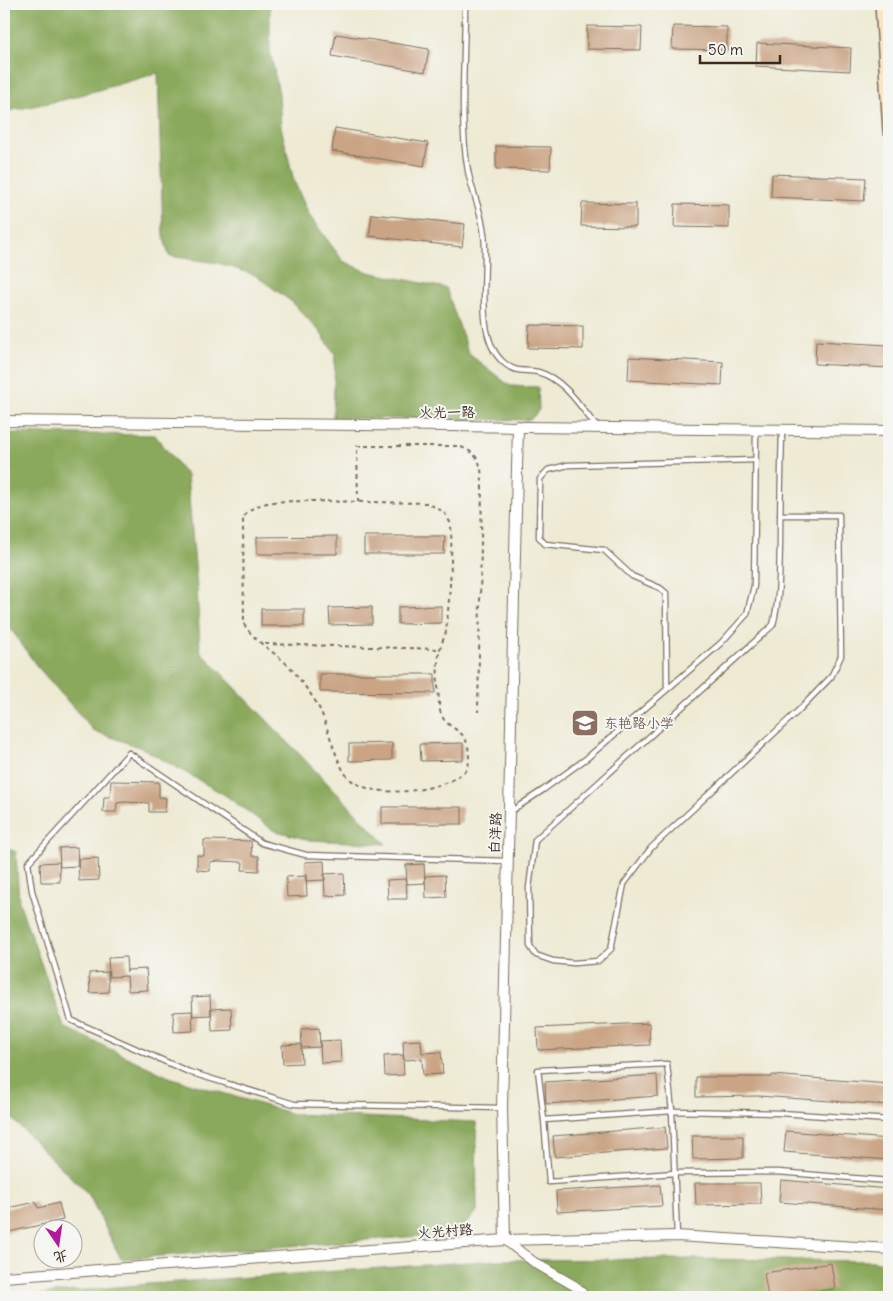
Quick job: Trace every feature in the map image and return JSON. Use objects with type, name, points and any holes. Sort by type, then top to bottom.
[{"type":"main road","points":[[881,4],[889,131]]},
{"type":"street","name":"火光一路","points":[[4,421],[518,426],[756,431],[889,431]]},
{"type":"street","name":"白洋路","points":[[505,1240],[502,1108],[518,426]]},
{"type":"street","name":"火光村路","points":[[4,1277],[505,1240],[677,1236],[889,1249]]},
{"type":"street","points":[[505,1240],[535,1263],[575,1286],[586,1297]]},
{"type":"lane","points":[[465,4],[464,132],[468,171],[484,233],[483,317],[490,340],[502,362],[520,372],[538,372],[556,381],[571,395],[598,428]]},
{"type":"lane","points":[[509,812],[544,790],[587,758],[721,643],[747,614],[754,586],[756,431]]},
{"type":"lane","points":[[780,515],[839,515],[841,656],[831,677],[797,712],[651,848],[624,884],[611,949],[598,961],[574,963],[553,961],[536,955],[530,946],[529,919],[535,840],[773,625],[779,601],[780,515],[782,431]]},
{"type":"lane","points":[[667,689],[666,593],[660,588],[632,576],[604,550],[545,544],[539,537],[540,480],[548,470],[568,465],[756,460]]},
{"type":"lane","points":[[502,1108],[294,1104],[189,1072],[71,1020],[32,891],[28,863],[129,753],[262,843],[306,855],[507,861]]},
{"type":"lane","points":[[677,1236],[675,1173],[672,1111],[667,1064],[538,1070],[549,1182],[675,1173],[778,1172],[889,1181]]},
{"type":"lane","points":[[544,1120],[672,1111],[780,1113],[889,1120]]},
{"type":"path","points":[[358,502],[356,446],[458,446],[471,450],[479,461],[482,486],[478,712]]},
{"type":"path","points":[[427,503],[444,512],[451,524],[451,540],[445,634],[440,649],[440,713],[445,722],[465,735],[470,751],[468,769],[452,780],[419,791],[381,791],[363,787],[347,776],[320,710],[287,663],[263,644],[250,635],[244,624],[243,518],[249,508],[264,504],[427,503]]},
{"type":"path","points":[[263,644],[440,649]]},
{"type":"green space","points":[[4,4],[270,4],[270,51],[279,94],[281,127],[294,181],[309,215],[343,261],[368,272],[446,288],[469,354],[510,386],[538,387],[539,410],[530,420],[333,418],[335,354],[320,332],[292,302],[255,275],[218,263],[169,256],[163,235],[158,73],[63,100],[4,112]]},
{"type":"green space","points":[[4,433],[155,435],[187,476],[197,587],[200,651],[386,844],[309,840],[273,830],[225,795],[142,748],[94,731],[36,665],[4,619]]},
{"type":"green space","points":[[4,846],[16,852],[19,902],[64,1027],[169,1077],[293,1114],[476,1122],[477,1211],[459,1233],[121,1259],[89,1195],[4,1111]]},
{"type":"green space","points":[[689,1259],[873,1261],[889,1264],[889,1297],[12,1297],[148,1284],[498,1260]]},
{"type":"building","points":[[587,26],[642,27],[641,50],[587,49]]},
{"type":"building","points":[[673,26],[727,27],[727,50],[672,49]]},
{"type":"building","points":[[336,34],[429,49],[425,72],[332,56]]},
{"type":"building","points":[[757,43],[851,48],[850,71],[756,66]]},
{"type":"building","points":[[335,128],[428,143],[424,166],[332,151]]},
{"type":"building","points":[[496,146],[551,147],[550,170],[496,169]]},
{"type":"building","points":[[772,174],[866,178],[864,201],[771,197]]},
{"type":"building","points":[[582,203],[636,204],[636,227],[581,226]]},
{"type":"building","points":[[675,204],[729,205],[729,228],[674,227]]},
{"type":"building","points":[[372,214],[465,224],[462,247],[369,236]]},
{"type":"building","points":[[529,325],[583,326],[583,349],[528,348]]},
{"type":"building","points":[[816,341],[889,345],[889,368],[815,364]]},
{"type":"building","points":[[629,357],[723,362],[722,385],[628,380]]},
{"type":"building","points":[[337,536],[337,554],[257,554],[257,537]]},
{"type":"building","points":[[364,536],[445,536],[444,554],[364,554]]},
{"type":"building","points":[[441,606],[441,623],[398,624],[398,607]]},
{"type":"building","points":[[372,607],[372,624],[330,625],[329,608]]},
{"type":"building","points":[[261,609],[304,609],[304,626],[261,626]]},
{"type":"building","points":[[320,674],[435,674],[435,693],[320,692]]},
{"type":"building","points":[[392,743],[392,760],[349,761],[349,744]]},
{"type":"building","points":[[463,743],[463,760],[421,761],[420,744]]},
{"type":"building","points":[[111,781],[159,782],[159,797],[166,798],[165,812],[149,812],[149,803],[124,802],[117,803],[116,812],[103,812],[104,797],[110,797]]},
{"type":"building","points":[[382,807],[462,807],[462,824],[382,824]]},
{"type":"building","points":[[204,840],[251,841],[252,856],[259,856],[259,871],[242,870],[243,862],[218,861],[210,862],[210,871],[197,870],[197,855],[204,856]]},
{"type":"building","points":[[77,847],[78,866],[60,867],[59,848]]},
{"type":"building","points":[[98,858],[99,880],[79,881],[78,859]]},
{"type":"building","points":[[324,861],[325,880],[306,881],[305,862]]},
{"type":"building","points":[[59,862],[60,882],[41,882],[40,863]]},
{"type":"building","points":[[424,864],[425,883],[407,884],[406,865]]},
{"type":"building","points":[[344,873],[345,895],[325,896],[324,874]]},
{"type":"building","points":[[445,875],[446,897],[426,898],[425,876]]},
{"type":"building","points":[[306,876],[307,896],[287,897],[286,877]]},
{"type":"building","points":[[406,879],[407,899],[388,899],[387,880]]},
{"type":"building","points":[[126,957],[127,972],[127,970],[146,969],[148,990],[128,991],[127,976],[109,977],[108,958]]},
{"type":"building","points":[[108,972],[109,992],[90,993],[89,973]]},
{"type":"building","points":[[210,996],[211,1015],[193,1016],[192,997]]},
{"type":"building","points":[[231,1008],[232,1030],[212,1031],[211,1009]]},
{"type":"building","points":[[192,1011],[193,1031],[174,1032],[173,1012]]},
{"type":"building","points":[[649,1023],[650,1045],[538,1050],[537,1028]]},
{"type":"building","points":[[319,1028],[320,1047],[302,1048],[301,1029]]},
{"type":"building","points":[[340,1040],[341,1062],[321,1063],[320,1041]]},
{"type":"building","points":[[421,1040],[422,1053],[441,1052],[443,1074],[423,1075],[422,1059],[404,1060],[403,1041]]},
{"type":"building","points":[[301,1044],[302,1063],[283,1064],[282,1045]]},
{"type":"building","points":[[403,1055],[404,1075],[385,1076],[384,1056]]},
{"type":"building","points":[[657,1075],[658,1096],[546,1104],[545,1082]]},
{"type":"building","points":[[772,1075],[889,1084],[889,1105],[759,1096],[696,1097],[696,1077],[772,1077]]},
{"type":"building","points":[[665,1127],[667,1148],[555,1157],[553,1136]]},
{"type":"building","points":[[786,1131],[889,1139],[889,1160],[784,1152]]},
{"type":"building","points":[[692,1136],[743,1136],[743,1158],[693,1159]]},
{"type":"building","points":[[781,1180],[889,1189],[889,1210],[779,1202]]},
{"type":"building","points":[[695,1183],[760,1183],[761,1204],[696,1205]]},
{"type":"building","points":[[660,1185],[662,1206],[557,1212],[556,1191]]},
{"type":"building","points":[[36,1202],[38,1208],[59,1203],[63,1218],[32,1218],[32,1227],[4,1233],[4,1209]]},
{"type":"building","points":[[831,1263],[835,1289],[768,1297],[764,1273]]},
{"type":"place","name":"东艳路小学","points":[[585,723]]}]
